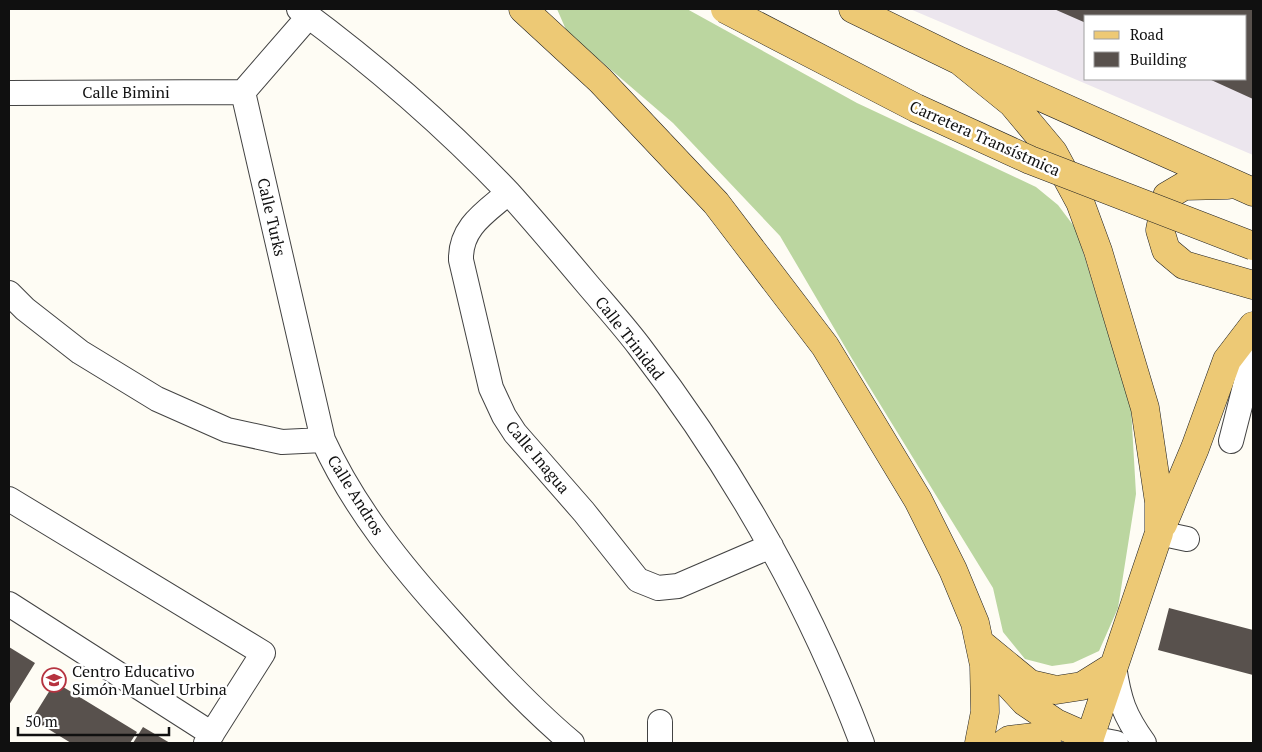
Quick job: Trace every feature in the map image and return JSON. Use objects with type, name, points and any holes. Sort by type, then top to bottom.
[{"type":"main road","points":[[522,9],[600,80],[716,203],[825,346],[918,500],[953,570],[975,623],[984,665],[985,712],[979,743]]},
{"type":"main road","name":"Carretera Transístmica","points":[[725,9],[916,108],[1030,160],[1253,246]]},
{"type":"main road","points":[[853,9],[960,61],[1244,188]]},
{"type":"main road","points":[[960,61],[1012,103],[1053,152],[1080,202],[1098,251],[1145,408],[1159,502],[1159,533]]},
{"type":"main road","points":[[1244,188],[1184,186],[1167,196],[1160,230],[1166,250],[1184,266],[1253,284]]},
{"type":"main road","points":[[980,643],[999,674],[1025,702],[1056,723],[1098,742],[1114,666],[1159,533],[1227,360],[1253,326]]},
{"type":"main road","points":[[980,643],[1030,684],[1056,690],[1082,686],[1114,666]]},
{"type":"main road","points":[[1005,743],[1009,740],[1034,738],[1047,743]]},
{"type":"street","points":[[243,92],[304,12]]},
{"type":"street","name":"Calle Trinidad","points":[[304,12],[373,66],[462,147],[508,193],[638,345],[701,432],[771,546],[808,617],[862,743]]},
{"type":"street","name":"Calle Bimini","points":[[9,93],[243,92]]},
{"type":"street","name":"Calle Turks","points":[[243,92],[323,440]]},
{"type":"street","name":"Calle Inagua","points":[[508,193],[472,223],[463,242],[461,260],[493,394],[515,433],[584,512],[638,580],[658,588],[678,586],[771,546]]},
{"type":"street","name":"Calle Andros","points":[[9,293],[25,310],[80,352],[157,399],[227,430],[282,442],[323,440],[335,466],[358,503],[388,546],[422,588],[516,692],[572,743]]},
{"type":"street","points":[[1231,441],[1253,355]]},
{"type":"street","points":[[9,499],[263,654],[209,739],[9,604]]},
{"type":"street","points":[[1159,533],[1187,539]]},
{"type":"street","points":[[1114,666],[1119,697],[1131,725],[1144,743]]},
{"type":"shaded area","points":[[910,9],[1253,9],[1253,155]]},
{"type":"green space","points":[[557,9],[687,9],[857,103],[1036,187],[1058,205],[1076,229],[1131,408],[1136,494],[1118,608],[1099,651],[1073,663],[1052,666],[1025,659],[1003,632],[993,588],[851,357],[780,236],[673,123],[567,32]]},
{"type":"building","points":[[1054,9],[1253,9],[1253,99],[1211,80],[1247,80],[1247,15],[1084,15],[1084,22]]},
{"type":"building","points":[[1169,608],[1253,630],[1253,675],[1158,650]]},
{"type":"building","points":[[9,647],[35,663],[9,705]]},
{"type":"building","points":[[55,682],[137,732],[130,743],[71,743],[32,719]]},
{"type":"building","points":[[143,727],[170,743],[133,743]]},
{"type":"place","name":"Centro Educativo Simón Manuel Urbina","points":[[54,680]]}]
